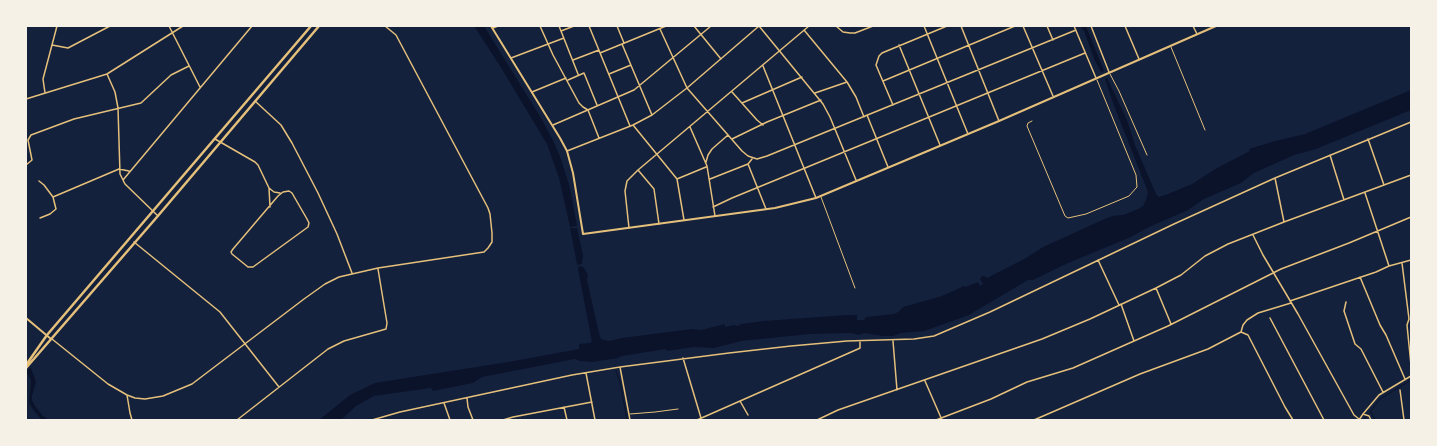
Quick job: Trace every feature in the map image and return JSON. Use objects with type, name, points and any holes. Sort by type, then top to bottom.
[{"type":"main road","points":[[26,366],[47,335],[311,26]]},
{"type":"main road","points":[[26,366],[52,339],[134,242],[158,216],[319,26]]},
{"type":"main road","points":[[281,62],[285,66]]},
{"type":"main road","points":[[253,95],[256,100]]},
{"type":"street","points":[[45,93],[43,79],[57,26]]},
{"type":"street","points":[[52,45],[68,48],[110,26]]},
{"type":"street","points":[[169,26],[200,87]]},
{"type":"street","points":[[26,99],[107,74],[183,26]]},
{"type":"street","points":[[122,180],[252,26]]},
{"type":"street","points":[[26,318],[108,384],[136,399],[150,399],[167,395],[185,388],[198,380],[325,284],[339,277],[378,268],[484,252],[492,242],[492,225],[488,208],[396,35],[385,26]]},
{"type":"street","points":[[498,26],[492,27],[553,125],[567,151],[573,173],[584,234],[767,209],[786,206],[816,198],[999,121],[1053,96],[1216,26]]},
{"type":"street","points":[[540,26],[579,103],[588,110],[599,138]]},
{"type":"street","points":[[559,26],[578,74]]},
{"type":"street","points":[[561,32],[574,26]]},
{"type":"street","points":[[589,26],[630,126]]},
{"type":"street","points":[[617,26],[639,86],[652,116]]},
{"type":"street","points":[[600,53],[666,26]]},
{"type":"street","points":[[694,26],[721,59]]},
{"type":"street","points":[[553,125],[597,105],[618,98],[639,86],[711,26]]},
{"type":"street","points":[[567,151],[652,116],[759,26],[821,100],[827,110],[857,181]]},
{"type":"street","points":[[629,228],[625,191],[628,181],[638,170],[658,155],[809,26]]},
{"type":"street","points":[[836,26],[846,33],[855,33],[873,26]]},
{"type":"street","points":[[862,26],[864,30]]},
{"type":"street","points":[[924,26],[968,134]]},
{"type":"street","points":[[893,105],[876,65],[877,59],[882,53],[947,26]]},
{"type":"street","points":[[961,26],[999,121]]},
{"type":"street","points":[[883,81],[1016,26]]},
{"type":"street","points":[[1023,26],[1053,96]]},
{"type":"street","points":[[1047,26],[1053,40]]},
{"type":"street","points":[[1074,26],[1096,78]]},
{"type":"street","points":[[1091,26],[1109,72]]},
{"type":"street","points":[[1125,26],[1139,59]]},
{"type":"street","points":[[1193,26],[1197,34]]},
{"type":"street","points":[[660,29],[687,88],[745,154],[752,158],[762,158],[1076,30]]},
{"type":"street","points":[[804,30],[847,82],[856,96],[864,117]]},
{"type":"street","points":[[511,58],[564,38]]},
{"type":"street","points":[[899,45],[940,145]]},
{"type":"street","points":[[573,60],[599,50]]},
{"type":"street","points":[[713,207],[1085,53]]},
{"type":"street","points":[[609,74],[631,65]]},
{"type":"street","points":[[26,165],[32,160],[28,140],[31,135],[74,119],[143,101],[171,75],[189,66]]},
{"type":"street","points":[[762,66],[816,198]]},
{"type":"street","points":[[532,92],[582,73],[585,74],[597,105]]},
{"type":"street","points":[[107,74],[115,92],[118,108],[119,169],[122,180],[158,216]]},
{"type":"street","points":[[742,103],[802,77]]},
{"type":"street","points":[[815,93],[847,82]]},
{"type":"street","points":[[732,92],[763,125]]},
{"type":"street","points":[[256,100],[282,127],[292,143],[337,234],[352,273]]},
{"type":"street","points":[[732,139],[821,100]]},
{"type":"street","points":[[867,115],[888,168]]},
{"type":"street","points":[[372,420],[394,413],[444,402],[620,367],[683,358],[791,346],[914,339],[934,336],[990,312],[1275,178],[1411,122]]},
{"type":"street","points":[[633,125],[677,179],[684,220]]},
{"type":"street","points":[[690,127],[706,162],[715,216]]},
{"type":"street","points":[[706,162],[712,149],[728,135]]},
{"type":"street","points":[[215,139],[255,162],[269,188],[274,192],[281,193],[289,191],[292,193],[309,223],[308,227],[253,267],[248,267],[231,252],[281,193]]},
{"type":"street","points":[[1368,139],[1384,186]]},
{"type":"street","points":[[1330,155],[1344,200]]},
{"type":"street","points":[[710,179],[748,164],[752,158]]},
{"type":"street","points":[[748,164],[767,209]]},
{"type":"street","points":[[677,179],[707,166]]},
{"type":"street","points":[[54,197],[119,169],[129,171]]},
{"type":"street","points":[[638,170],[654,189],[659,224]]},
{"type":"street","points":[[817,420],[838,410],[926,381],[1042,339],[1156,288],[1181,275],[1210,253],[1284,222],[1411,175]]},
{"type":"street","points":[[1275,178],[1284,222]]},
{"type":"street","points":[[39,181],[54,197],[56,209],[50,214],[40,218]]},
{"type":"street","points":[[269,188],[270,207]]},
{"type":"street","points":[[1364,193],[1389,266]]},
{"type":"street","points":[[936,420],[942,419],[1027,382],[1073,368],[1172,324],[1273,273],[1411,217]]},
{"type":"street","points":[[1254,235],[1273,273],[1354,415],[1359,420],[1362,414],[1383,392],[1411,376]]},
{"type":"street","points":[[134,242],[220,312],[279,387]]},
{"type":"street","points":[[1098,260],[1120,304],[1134,341]]},
{"type":"street","points":[[1034,420],[1140,374],[1208,349],[1240,332],[1247,320],[1258,313],[1389,266],[1411,260]]},
{"type":"street","points":[[1402,262],[1409,319],[1407,325],[1411,365]]},
{"type":"street","points":[[237,420],[334,346],[344,341],[384,330],[386,328],[387,323],[378,268]]},
{"type":"street","points":[[1360,277],[1405,379]]},
{"type":"street","points":[[1156,288],[1172,324]]},
{"type":"street","points":[[1346,302],[1344,311],[1355,344],[1361,349],[1383,392]]},
{"type":"street","points":[[1270,318],[1324,420]]},
{"type":"street","points":[[1240,332],[1248,335],[1293,420]]},
{"type":"street","points":[[893,340],[897,390]]},
{"type":"street","points":[[697,420],[858,349],[860,348],[860,341]]},
{"type":"street","points":[[683,358],[701,418]]},
{"type":"street","points":[[620,367],[630,420]]},
{"type":"street","points":[[586,373],[595,420]]},
{"type":"street","points":[[926,381],[942,419]]},
{"type":"street","points":[[1400,390],[1404,420]]},
{"type":"street","points":[[127,395],[132,420]]},
{"type":"street","points":[[467,398],[472,420]]},
{"type":"street","points":[[740,401],[748,414]]},
{"type":"street","points":[[444,402],[450,420]]},
{"type":"street","points":[[503,420],[592,402]]},
{"type":"street","points":[[564,407],[567,420]]},
{"type":"street","points":[[1362,414],[1369,416],[1371,420]]},
{"type":"lane","points":[[1170,46],[1205,130]]},
{"type":"lane","points":[[1109,72],[1147,155]]},
{"type":"lane","points":[[1032,121],[1026,126],[1065,216],[1068,218],[1086,214],[1129,196],[1137,187],[1136,176],[1096,78]]},
{"type":"lane","points":[[821,196],[855,288]]},
{"type":"lane","points":[[630,414],[644,414],[678,409]]},
{"type":"water","points":[[474,26],[484,26],[541,118],[554,142],[570,188],[577,226],[570,227],[559,178],[547,144]]},
{"type":"water","points":[[1082,26],[1086,26],[1104,71],[1101,72],[1095,61],[1084,31],[1081,28]]},
{"type":"water","points":[[1107,78],[1127,120],[1135,145],[1156,194],[1159,197],[1192,184],[1217,168],[1250,151],[1249,149],[1305,134],[1411,90],[1411,110],[1316,149],[1294,155],[1254,173],[1241,183],[1204,199],[1188,210],[1147,228],[1131,237],[1068,263],[1033,280],[1028,280],[969,315],[924,331],[901,333],[893,336],[864,333],[859,335],[851,333],[810,334],[741,341],[714,348],[694,347],[667,351],[666,349],[592,362],[575,359],[482,377],[473,383],[433,391],[431,388],[374,396],[356,406],[341,420],[319,420],[350,395],[375,383],[579,349],[579,344],[590,343],[592,341],[578,269],[578,267],[581,266],[588,275],[587,280],[601,339],[609,341],[692,329],[701,330],[725,324],[725,327],[764,321],[846,315],[857,315],[857,320],[864,320],[866,317],[894,314],[903,307],[942,296],[964,286],[966,287],[978,282],[980,286],[983,284],[980,279],[982,276],[987,278],[1026,258],[1043,247],[1112,216],[1123,215],[1143,206],[1148,192],[1113,103],[1105,79]]},
{"type":"water","points":[[570,228],[577,228],[583,255],[582,264],[577,265]]},
{"type":"water","points":[[31,368],[36,382],[32,400],[43,416],[49,420],[42,420],[29,403],[31,380],[26,371]]},
{"type":"waterway","points":[[616,371],[620,382],[627,420]]},
{"type":"waterway","points":[[1370,412],[1380,399],[1411,380]]},
{"type":"waterway","points":[[1371,412],[1375,420]]},
{"type":"waterway","points":[[1363,420],[1367,416]]}]
